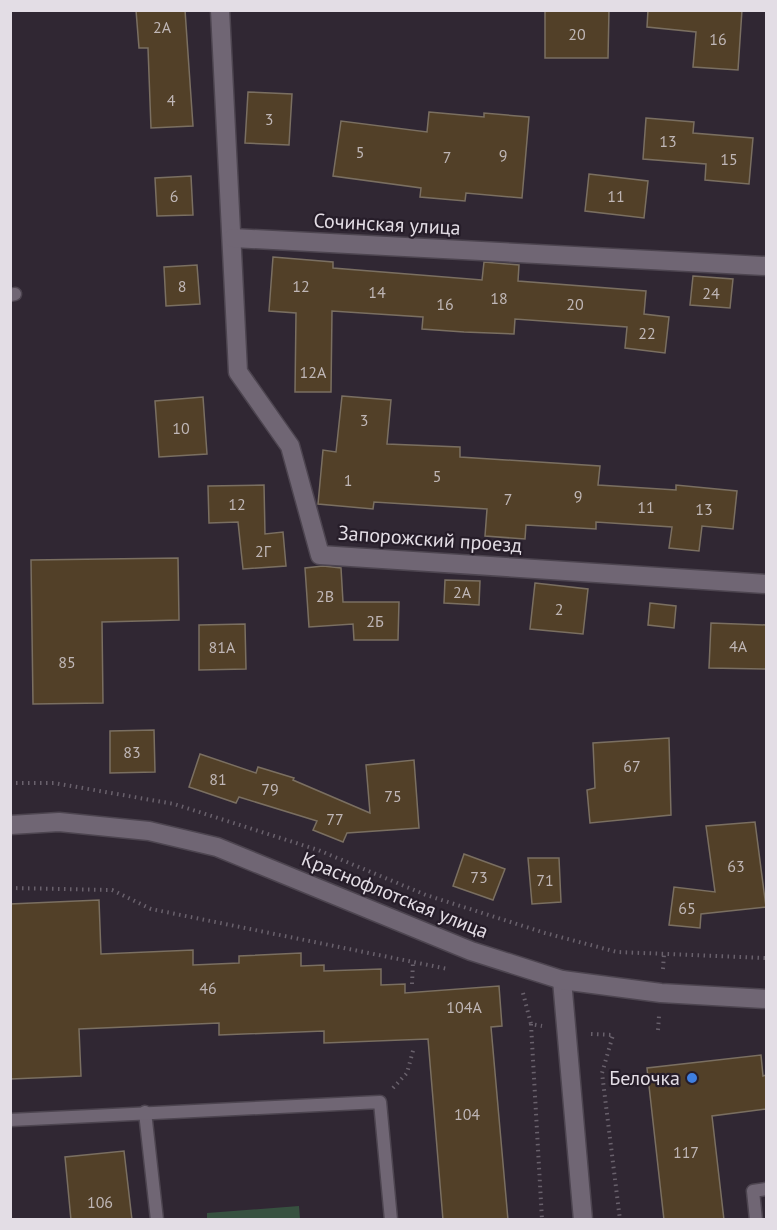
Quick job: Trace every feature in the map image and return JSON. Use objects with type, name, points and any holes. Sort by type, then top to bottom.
[{"type":"street","points":[[220,10],[233,238]]},
{"type":"street","name":"Сочинская улица","points":[[233,238],[766,266]]},
{"type":"street","name":"Запорожский проезд","points":[[233,238],[238,372],[290,446],[320,555],[766,584]]},
{"type":"street","name":"Краснофлотская улица","points":[[10,825],[59,822],[150,831],[217,847],[471,951],[562,980],[661,993],[766,999]]},
{"type":"street","points":[[562,980],[583,1220]]},
{"type":"lane","points":[[10,1120],[380,1102],[391,1220]]},
{"type":"lane","points":[[145,1112],[157,1220]]},
{"type":"lane","points":[[756,1220],[753,1191],[766,1189]]},
{"type":"path","points":[[10,783],[54,783],[174,804],[318,850],[426,895],[545,933],[617,952],[766,958]]},
{"type":"path","points":[[10,888],[112,890],[151,909],[458,971]]},
{"type":"path","points":[[412,984],[413,962]]},
{"type":"path","points":[[517,989],[524,994],[531,1024],[542,1220]]},
{"type":"path","points":[[531,1024],[568,1033],[613,1035],[602,1073],[620,1220]]},
{"type":"path","points":[[380,1102],[408,1073],[414,1047]]},
{"type":"green space","points":[[299,1206],[300,1219],[207,1219],[207,1213]]},
{"type":"building","points":[[136,10],[185,10],[193,126],[151,128],[148,48],[139,48]]},
{"type":"building","points":[[545,10],[609,10],[608,58],[545,58]]},
{"type":"building","points":[[648,10],[742,10],[738,70],[693,67],[696,32],[647,27]]},
{"type":"building","points":[[248,92],[292,94],[289,145],[245,143]]},
{"type":"building","points":[[429,112],[484,117],[484,113],[529,117],[522,198],[466,193],[465,201],[420,197],[421,188],[333,176],[341,121],[427,132]]},
{"type":"building","points":[[646,118],[694,122],[693,133],[753,138],[749,184],[705,180],[706,164],[643,159]]},
{"type":"building","points":[[589,174],[648,181],[644,218],[585,211]]},
{"type":"building","points":[[191,176],[193,215],[157,216],[155,178]]},
{"type":"building","points":[[273,257],[333,262],[333,268],[482,280],[484,262],[519,265],[518,281],[646,291],[644,314],[669,317],[665,353],[625,348],[627,327],[515,319],[514,334],[464,332],[422,329],[423,317],[332,311],[331,392],[295,392],[296,313],[269,311]]},
{"type":"building","points":[[197,265],[200,304],[166,306],[164,267]]},
{"type":"building","points":[[693,276],[733,279],[730,308],[690,305]]},
{"type":"building","points":[[342,396],[391,400],[387,444],[460,447],[460,457],[600,466],[598,485],[676,490],[676,485],[737,491],[733,529],[702,526],[699,551],[669,548],[672,527],[596,522],[596,529],[526,525],[525,539],[485,536],[487,509],[374,502],[373,509],[318,504],[323,450],[336,452]]},
{"type":"building","points":[[203,397],[207,454],[159,457],[155,401]]},
{"type":"building","points":[[264,485],[265,534],[283,532],[286,566],[243,569],[238,522],[209,523],[208,486]]},
{"type":"building","points":[[178,558],[179,620],[102,622],[103,703],[33,704],[31,560]]},
{"type":"building","points":[[323,566],[341,568],[343,602],[399,602],[398,640],[354,640],[353,624],[309,627],[305,568]]},
{"type":"building","points":[[445,580],[480,581],[479,605],[444,603]]},
{"type":"building","points":[[535,583],[588,589],[583,634],[530,629]]},
{"type":"building","points":[[650,603],[676,606],[674,628],[648,625]]},
{"type":"building","points":[[711,623],[766,625],[766,669],[709,668]]},
{"type":"building","points":[[245,624],[246,669],[199,670],[199,625]]},
{"type":"building","points":[[154,730],[155,772],[110,773],[110,731]]},
{"type":"building","points":[[669,738],[671,815],[590,823],[587,790],[595,788],[593,743]]},
{"type":"building","points":[[200,754],[256,773],[258,767],[294,778],[293,780],[370,813],[366,765],[414,760],[419,828],[347,833],[343,842],[313,830],[317,821],[239,797],[236,803],[189,787]]},
{"type":"building","points":[[755,822],[766,907],[701,914],[700,928],[669,925],[674,887],[715,892],[706,826]]},
{"type":"building","points":[[464,854],[505,869],[493,900],[453,886]]},
{"type":"building","points":[[528,858],[559,858],[561,902],[532,904]]},
{"type":"building","points":[[99,900],[101,954],[193,950],[193,965],[239,963],[239,956],[301,953],[301,966],[324,965],[324,971],[381,969],[381,985],[405,984],[405,993],[499,986],[502,1026],[491,1027],[508,1220],[443,1220],[428,1039],[324,1043],[324,1031],[219,1035],[219,1023],[79,1029],[81,1076],[11,1079],[10,904]]},
{"type":"building","points":[[761,1055],[763,1076],[766,1075],[766,1109],[712,1116],[724,1220],[664,1220],[647,1068]]},
{"type":"building","points":[[124,1151],[132,1220],[71,1220],[65,1157]]},
{"type":"place","name":"Белочка","points":[[692,1078]]}]
